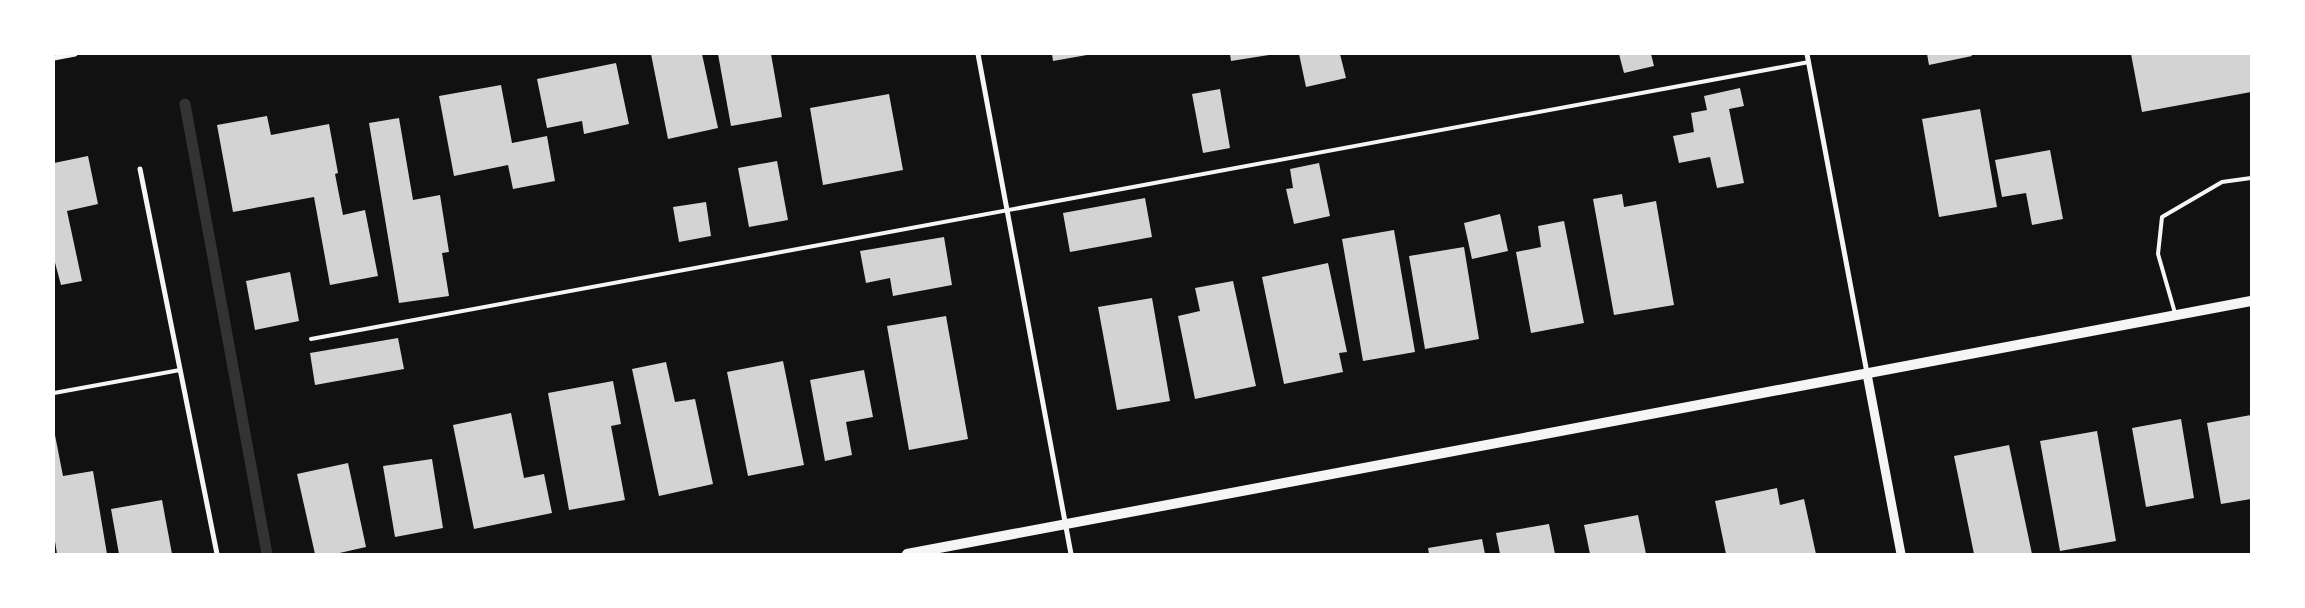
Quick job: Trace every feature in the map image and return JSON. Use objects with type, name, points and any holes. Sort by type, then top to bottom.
[{"type":"main road","points":[[906,554],[2251,301]]},
{"type":"street","points":[[54,58],[75,54]]},
{"type":"street","points":[[978,54],[1071,554]]},
{"type":"street","points":[[1807,54],[1901,554]]},
{"type":"street","points":[[140,169],[216,554]]},
{"type":"lane","points":[[311,339],[1808,62]]},
{"type":"lane","points":[[2176,315],[2158,254],[2162,217],[2222,182],[2251,178]]},
{"type":"lane","points":[[54,393],[180,370]]},
{"type":"building","points":[[651,54],[702,54],[718,128],[668,139]]},
{"type":"building","points":[[718,54],[771,54],[782,117],[731,126]]},
{"type":"building","points":[[1052,54],[1087,54],[1087,55],[1053,61]]},
{"type":"building","points":[[1230,54],[1269,54],[1269,55],[1231,61]]},
{"type":"building","points":[[1299,54],[1340,54],[1346,78],[1306,87]]},
{"type":"building","points":[[1619,54],[1651,54],[1654,66],[1624,73]]},
{"type":"building","points":[[1927,54],[1971,54],[1972,56],[1929,65]]},
{"type":"building","points":[[2131,54],[2251,54],[2251,92],[2142,112]]},
{"type":"building","points":[[616,63],[629,124],[584,134],[582,121],[547,128],[537,79]]},
{"type":"building","points":[[501,85],[512,143],[547,136],[555,181],[513,189],[508,165],[454,176],[439,96]]},
{"type":"building","points":[[1740,88],[1744,106],[1729,109],[1744,183],[1717,188],[1710,157],[1679,163],[1673,136],[1694,132],[1691,113],[1707,110],[1704,96]]},
{"type":"building","points":[[1220,89],[1230,148],[1203,153],[1192,94]]},
{"type":"building","points":[[889,94],[903,170],[823,185],[810,108]]},
{"type":"building","points":[[1980,109],[1997,207],[1939,217],[1922,119]]},
{"type":"building","points":[[267,116],[271,135],[329,124],[338,173],[335,174],[343,215],[365,210],[378,276],[330,285],[314,197],[233,212],[217,125]]},
{"type":"building","points":[[399,118],[413,200],[440,195],[449,252],[442,253],[449,296],[399,303],[369,123]]},
{"type":"building","points":[[2050,150],[2063,219],[2032,225],[2026,193],[2002,197],[1995,160]]},
{"type":"building","points":[[88,156],[98,204],[67,211],[82,281],[61,285],[54,259],[54,163]]},
{"type":"building","points":[[777,161],[788,220],[749,227],[738,168]]},
{"type":"building","points":[[1319,163],[1330,216],[1294,224],[1286,189],[1293,188],[1290,169]]},
{"type":"building","points":[[1622,194],[1624,207],[1656,201],[1674,305],[1614,315],[1593,199]]},
{"type":"building","points":[[1145,198],[1152,237],[1070,252],[1063,213]]},
{"type":"building","points":[[706,202],[711,236],[679,242],[673,207]]},
{"type":"building","points":[[1500,214],[1508,251],[1472,259],[1464,223]]},
{"type":"building","points":[[1564,221],[1584,323],[1531,333],[1516,252],[1541,247],[1538,226]]},
{"type":"building","points":[[1394,230],[1415,352],[1363,361],[1342,239]]},
{"type":"building","points":[[944,237],[952,285],[893,296],[890,278],[866,283],[860,251]]},
{"type":"building","points":[[1464,247],[1479,339],[1425,349],[1409,256]]},
{"type":"building","points":[[1328,263],[1347,352],[1339,353],[1343,372],[1284,384],[1262,277]]},
{"type":"building","points":[[290,272],[299,321],[255,330],[246,281]]},
{"type":"building","points":[[1233,281],[1256,386],[1195,399],[1178,316],[1200,311],[1195,288]]},
{"type":"building","points":[[1152,298],[1170,401],[1117,410],[1098,307]]},
{"type":"building","points":[[946,316],[968,439],[909,450],[887,326]]},
{"type":"building","points":[[398,338],[404,369],[315,385],[310,353]]},
{"type":"building","points":[[783,361],[804,465],[748,476],[727,372]]},
{"type":"building","points":[[666,362],[675,402],[695,399],[713,484],[659,496],[632,369]]},
{"type":"building","points":[[864,370],[873,417],[846,422],[852,455],[825,461],[810,380]]},
{"type":"building","points":[[613,381],[621,424],[611,426],[625,500],[569,510],[548,393]]},
{"type":"building","points":[[511,413],[524,478],[544,474],[552,513],[474,529],[453,425]]},
{"type":"building","points":[[2251,415],[2251,499],[2221,504],[2207,423]]},
{"type":"building","points":[[2181,419],[2194,498],[2146,507],[2132,428]]},
{"type":"building","points":[[54,430],[63,476],[93,471],[107,554],[57,554],[54,535]]},
{"type":"building","points":[[2097,431],[2116,541],[2060,551],[2040,441]]},
{"type":"building","points":[[2009,445],[2032,554],[1974,554],[1954,456]]},
{"type":"building","points":[[432,459],[443,528],[395,537],[383,466]]},
{"type":"building","points":[[348,463],[366,547],[335,554],[315,554],[297,474]]},
{"type":"building","points":[[1777,488],[1780,505],[1804,499],[1816,554],[1726,554],[1715,501]]},
{"type":"building","points":[[162,500],[172,554],[119,554],[111,509]]},
{"type":"building","points":[[1638,515],[1646,554],[1590,554],[1584,525]]},
{"type":"building","points":[[1549,524],[1555,554],[1500,554],[1496,533]]},
{"type":"building","points":[[1482,539],[1485,554],[1429,554],[1428,548]]},
{"type":"waterway","points":[[185,104],[267,554]]}]
